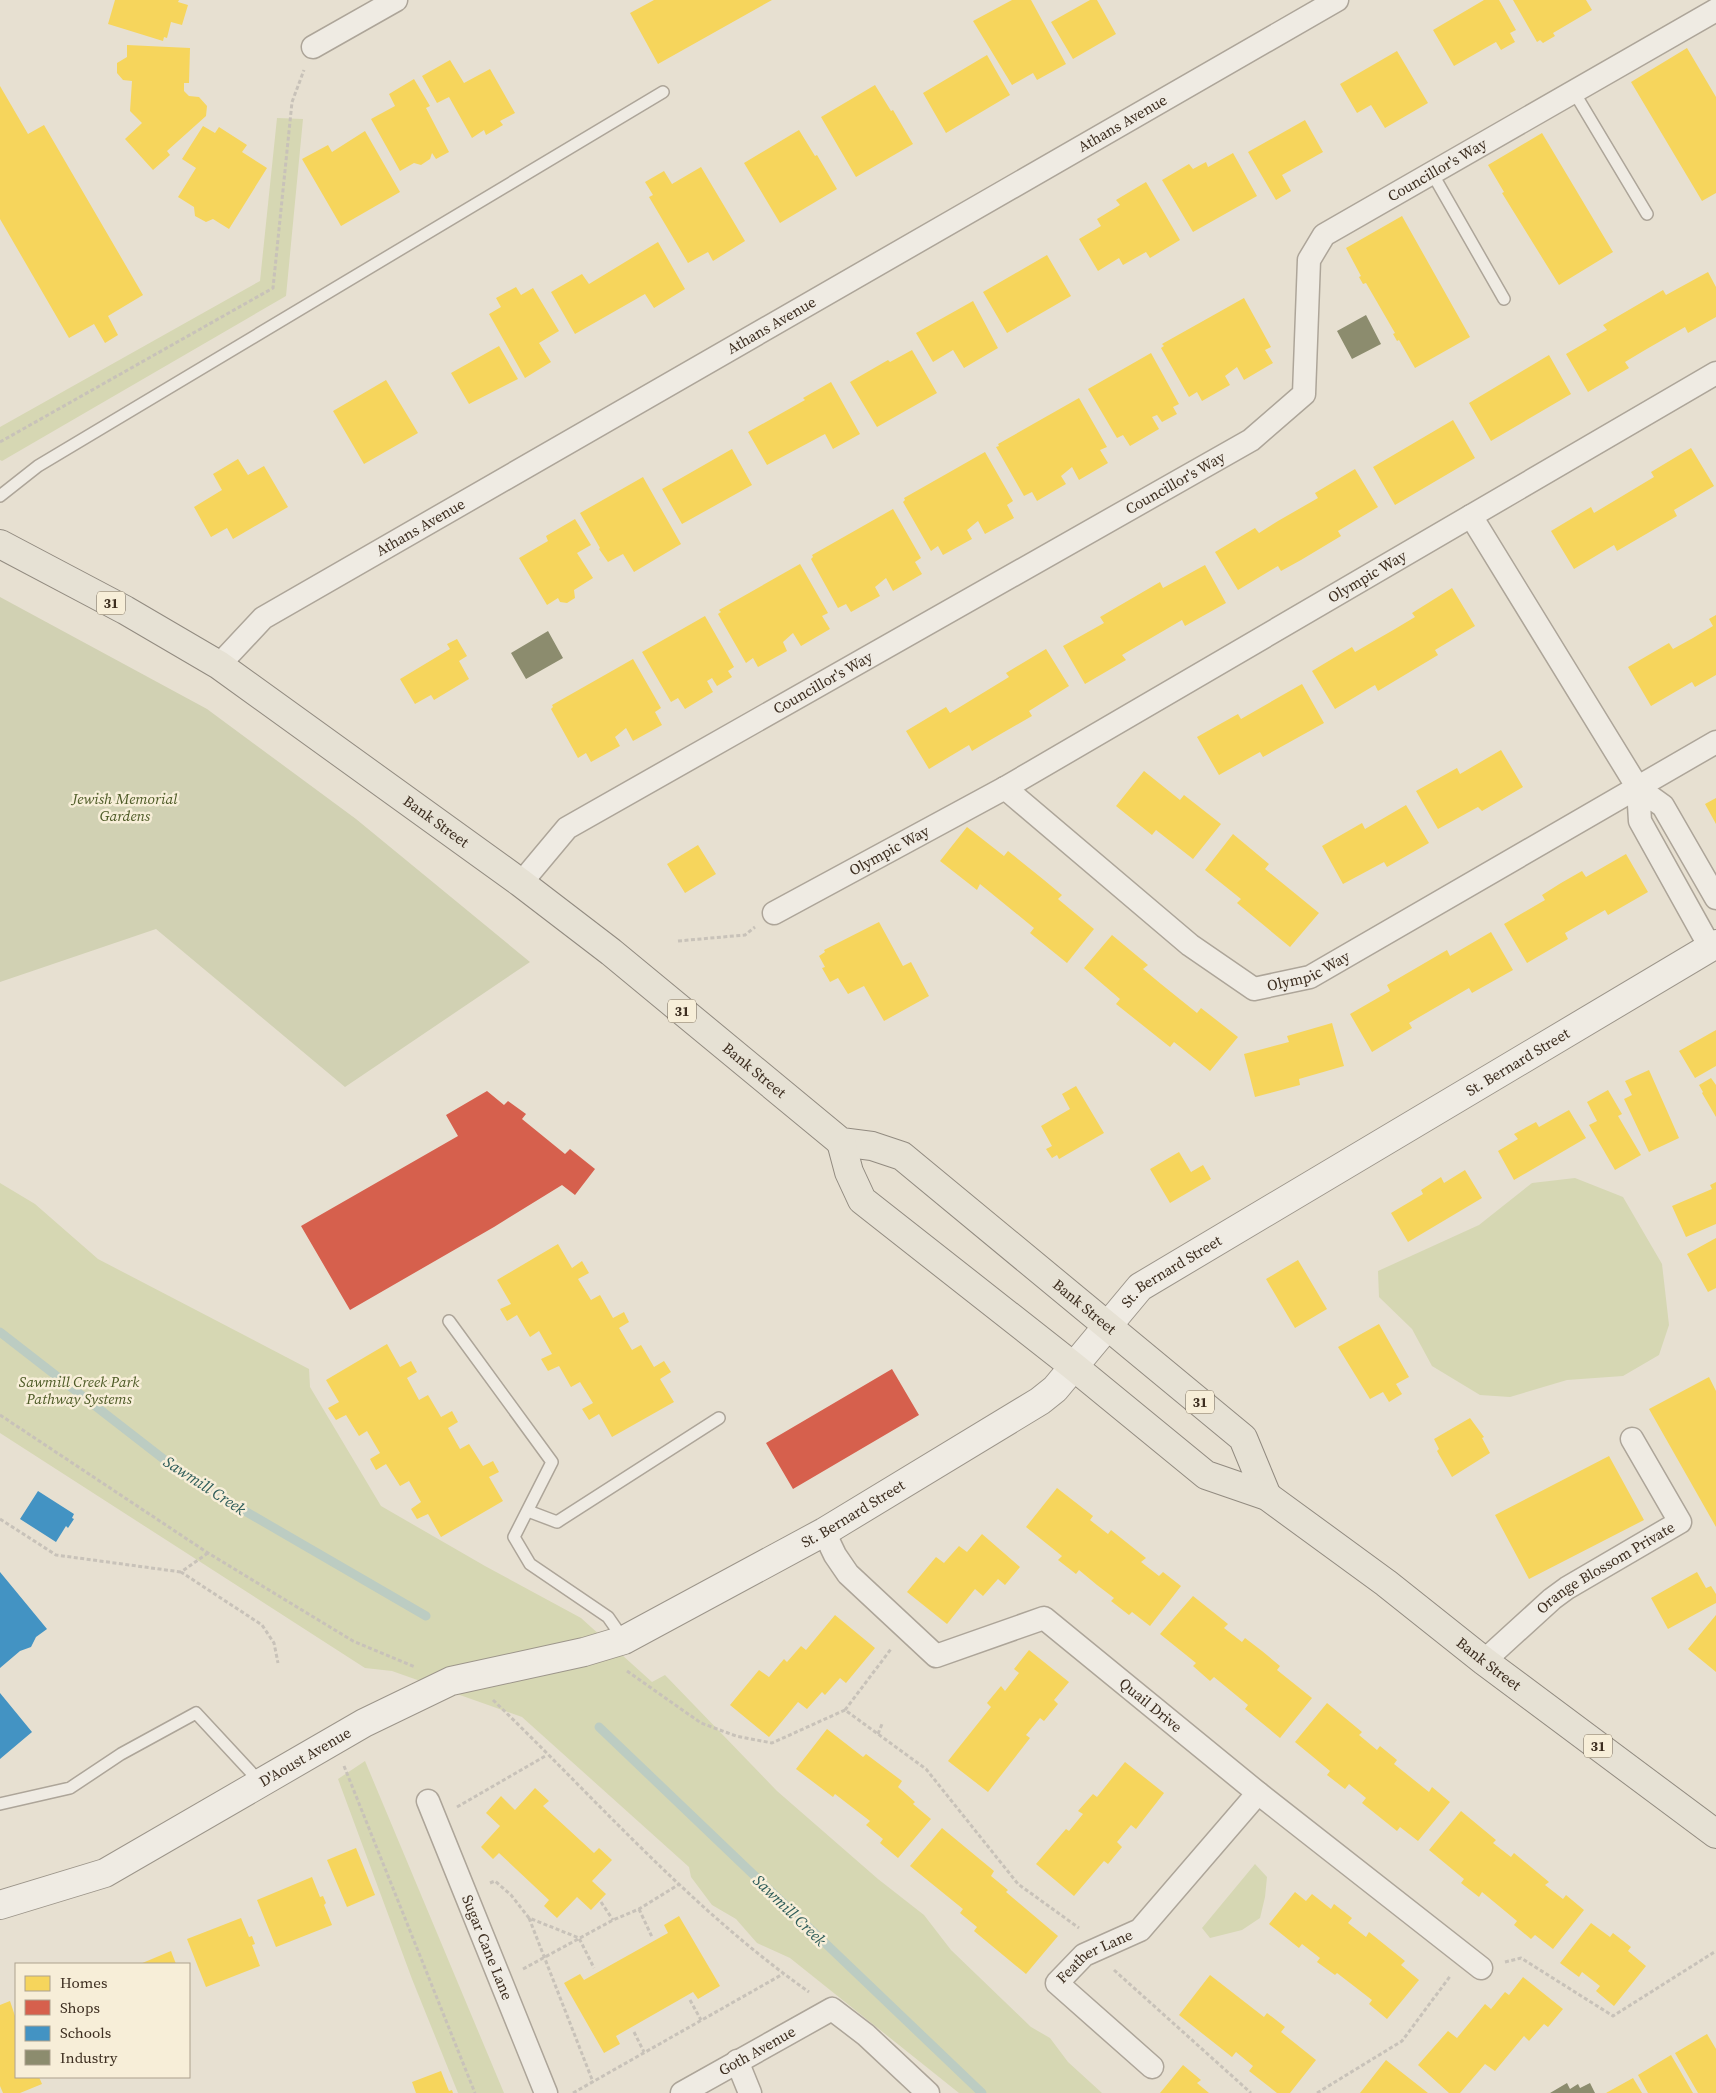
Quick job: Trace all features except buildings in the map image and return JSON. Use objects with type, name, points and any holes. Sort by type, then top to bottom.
[{"type":"main road","name":"Bank Street","points":[[0,544],[125,610],[219,666],[521,882],[610,952],[841,1142],[872,1146],[902,1156],[1243,1438],[1267,1496]]},
{"type":"main road","name":"Bank Street","points":[[841,1142],[849,1172],[862,1200],[1073,1366],[1206,1475],[1267,1496],[1386,1583],[1484,1661],[1715,1833]]},
{"type":"street","points":[[313,48],[396,0]]},
{"type":"street","name":"Athans Avenue","points":[[219,666],[264,618],[1337,0]]},
{"type":"street","name":"Councillor's Way","points":[[521,882],[566,828],[1251,440],[1304,394],[1309,260],[1324,235],[1716,10]]},
{"type":"street","name":"Olympic Way","points":[[774,913],[1005,788],[1716,373]]},
{"type":"street","points":[[1470,516],[1638,788],[1662,806],[1716,898]]},
{"type":"street","name":"Olympic Way","points":[[1005,788],[1190,945],[1254,989],[1310,977],[1716,742]]},
{"type":"street","points":[[1638,788],[1640,821],[1713,946]]},
{"type":"street","name":"St. Bernard Street","points":[[624,1640],[824,1532],[1040,1401],[1055,1389],[1140,1287],[1713,946]]},
{"type":"street","name":"Orange Blossom Private","points":[[1484,1661],[1552,1599],[1567,1588],[1680,1522],[1632,1439]]},
{"type":"street","name":"Quail Drive","points":[[824,1532],[835,1555],[848,1574],[936,1656],[1044,1618],[1258,1793],[1473,1962]]},
{"type":"street","name":"D'Aoust Avenue","points":[[0,1904],[105,1873],[333,1740],[451,1681],[584,1652],[624,1640]]},
{"type":"street","name":"Feather Lane","points":[[1152,2067],[1057,1983],[1084,1955],[1140,1930],[1258,1793]]},
{"type":"street","name":"Sugar Cane Lane","points":[[432,1810],[546,2093]]},
{"type":"street","points":[[832,2009],[866,2035],[928,2093]]},
{"type":"street","name":"Goth Avenue","points":[[682,2093],[832,2009]]},
{"type":"street","points":[[737,2061],[750,2093]]},
{"type":"lane","points":[[0,496],[38,466],[663,92]]},
{"type":"lane","points":[[1574,92],[1647,214]]},
{"type":"lane","points":[[1432,173],[1504,299]]},
{"type":"lane","points":[[449,1321],[552,1462],[514,1538],[530,1564],[608,1617],[624,1640]]},
{"type":"lane","points":[[528,1511],[557,1522],[719,1418]]},
{"type":"lane","points":[[0,1804],[70,1788],[121,1754],[196,1713],[261,1783]]},
{"type":"path","points":[[0,442],[273,288],[292,102],[313,48]]},
{"type":"path","points":[[678,941],[745,935],[774,913]]},
{"type":"path","points":[[0,1415],[208,1553],[353,1641],[415,1667]]},
{"type":"path","points":[[0,1519],[56,1555],[181,1572],[262,1625],[274,1643],[278,1663]]},
{"type":"path","points":[[181,1572],[208,1553]]},
{"type":"path","points":[[628,1670],[701,1723],[745,1738],[772,1742],[845,1710],[906,1630]]},
{"type":"path","points":[[489,1696],[678,1885],[782,1974],[832,2009]]},
{"type":"path","points":[[845,1710],[926,1769],[1018,1884],[1104,1946],[1112,1967],[1251,2093]]},
{"type":"path","points":[[878,1734],[882,1724]]},
{"type":"path","points":[[333,1740],[475,2093]]},
{"type":"path","points":[[432,1810],[547,1755]]},
{"type":"path","points":[[466,1892],[495,1881],[511,1895],[529,1918],[593,2082]]},
{"type":"path","points":[[501,1981],[613,1920],[639,1909],[678,1885]]},
{"type":"path","points":[[601,1902],[613,1920]]},
{"type":"path","points":[[639,1909],[652,1936]]},
{"type":"path","points":[[529,1918],[579,1938],[594,1968]]},
{"type":"path","points":[[1316,2093],[1402,2041],[1473,1962],[1521,1958],[1613,2016],[1716,1951]]},
{"type":"path","points":[[573,2093],[782,1974]]},
{"type":"path","points":[[690,2000],[701,2020]]},
{"type":"path","points":[[634,2032],[644,2052]]},
{"type":"green space","points":[[277,118],[303,119],[286,296],[2,461],[0,460],[0,427],[260,281]]},
{"type":"green space","name":"Jewish Memorial Gardens","points":[[0,597],[207,709],[356,819],[530,962],[345,1087],[156,929],[0,982]]},
{"type":"green space","points":[[1575,1178],[1623,1197],[1662,1264],[1669,1325],[1659,1355],[1623,1376],[1567,1380],[1510,1397],[1480,1395],[1432,1366],[1412,1329],[1379,1297],[1378,1271],[1479,1225],[1532,1183]]},
{"type":"green space","name":"Sawmill Creek Park Pathway Systems","points":[[0,1183],[35,1204],[98,1259],[309,1369],[310,1387],[381,1506],[485,1566],[581,1618],[652,1682],[665,1675],[777,1791],[878,1879],[924,1915],[951,1950],[1031,2027],[1050,2038],[1068,2062],[1102,2093],[959,2093],[790,1958],[757,1943],[736,1919],[712,1905],[691,1877],[689,1867],[522,1717],[392,1671],[365,1668],[0,1433]]},
{"type":"green space","points":[[365,1761],[504,2093],[458,2093],[412,1979],[338,1779]]},
{"type":"green space","points":[[1255,1864],[1267,1877],[1260,1918],[1242,1930],[1210,1938],[1202,1928]]},
{"type":"waterway","name":"Sawmill Creek","points":[[0,1332],[188,1478],[426,1616]]},
{"type":"waterway","name":"Sawmill Creek","points":[[599,1727],[982,2093]]}]
